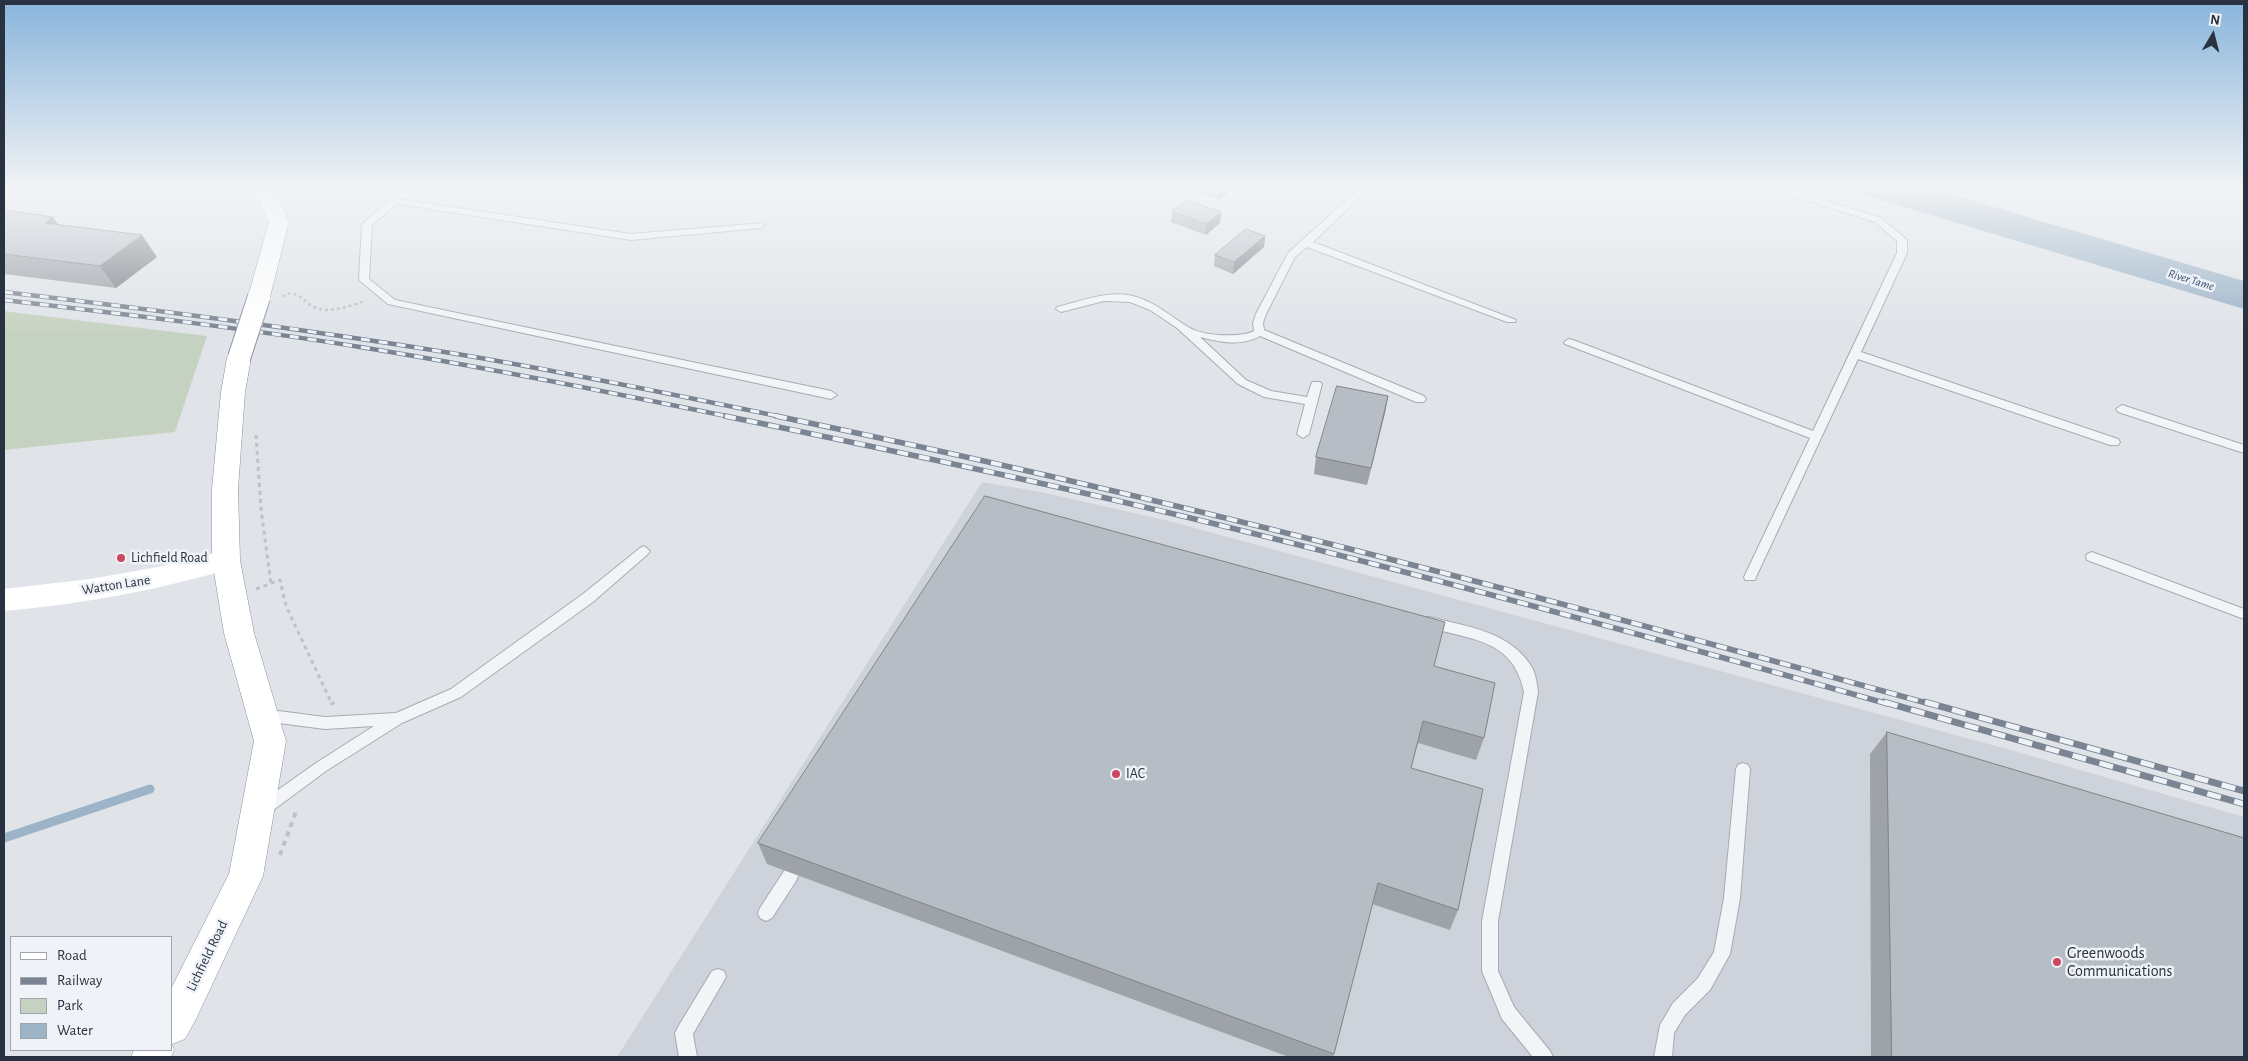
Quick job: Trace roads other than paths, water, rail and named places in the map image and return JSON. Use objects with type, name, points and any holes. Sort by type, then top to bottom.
[{"type":"main road","name":"Lichfield Road","points":[[172,1023],[182,1008],[246,876],[270,741],[239,633],[226,560],[225,489],[233,392],[239,358],[259,297],[275,237]]},
{"type":"main road","name":"Watton Lane","points":[[4,600],[90,590],[158,578],[226,560]]},
{"type":"lane","points":[[366,237],[364,280],[392,302],[831,395]]},
{"type":"lane","points":[[1259,332],[1258,324],[1261,314],[1291,255],[1313,237]]},
{"type":"lane","points":[[1750,577],[1902,253],[1902,240],[1898,237]]},
{"type":"lane","points":[[1306,243],[1511,320]]},
{"type":"lane","points":[[1062,309],[1104,298],[1131,299],[1154,308],[1188,332],[1242,382],[1268,394],[1312,402]]},
{"type":"lane","points":[[1188,332],[1238,340],[1252,337],[1259,332]]},
{"type":"lane","points":[[1259,332],[1420,399]]},
{"type":"lane","points":[[1569,342],[1816,436]]},
{"type":"lane","points":[[1855,354],[2114,442]]},
{"type":"lane","points":[[1303,434],[1316,384]]},
{"type":"lane","points":[[2122,409],[2244,449]]},
{"type":"lane","points":[[258,812],[321,767],[397,719],[456,693],[588,598],[644,551]]},
{"type":"lane","points":[[2092,557],[2244,614]]},
{"type":"lane","points":[[1414,618],[1490,638],[1506,647],[1527,672],[1531,692],[1490,921],[1490,971],[1508,1013],[1544,1057]]},
{"type":"lane","points":[[263,715],[325,723],[397,719]]},
{"type":"lane","points":[[1663,1057],[1666,1031],[1679,1009],[1704,984],[1722,954],[1732,898],[1743,769]]},
{"type":"lane","points":[[766,913],[790,876]]},
{"type":"lane","points":[[688,1057],[684,1033],[718,977]]},
{"type":"water","name":"River Tame","points":[[2002,237],[2094,237],[2244,281],[2244,309]]},
{"type":"waterway","points":[[4,838],[150,789]]},
{"type":"railway","points":[[4,292],[234,321],[463,355],[663,392],[782,417]]},
{"type":"railway","points":[[4,300],[227,327],[360,347],[499,371],[731,417]]},
{"type":"railway","points":[[725,416],[966,467],[1207,522],[1548,610],[1888,704]]},
{"type":"railway","points":[[776,416],[921,447],[1211,514],[1499,587],[1930,704]]},
{"type":"railway","points":[[1884,702],[2244,804]]},
{"type":"railway","points":[[1925,702],[2244,791]]},
{"type":"place","name":"Lichfield Road","points":[[121,558]]},
{"type":"place","name":"IAC","points":[[1116,774]]},
{"type":"place","name":"Greenwoods Communications","points":[[2057,962]]}]
